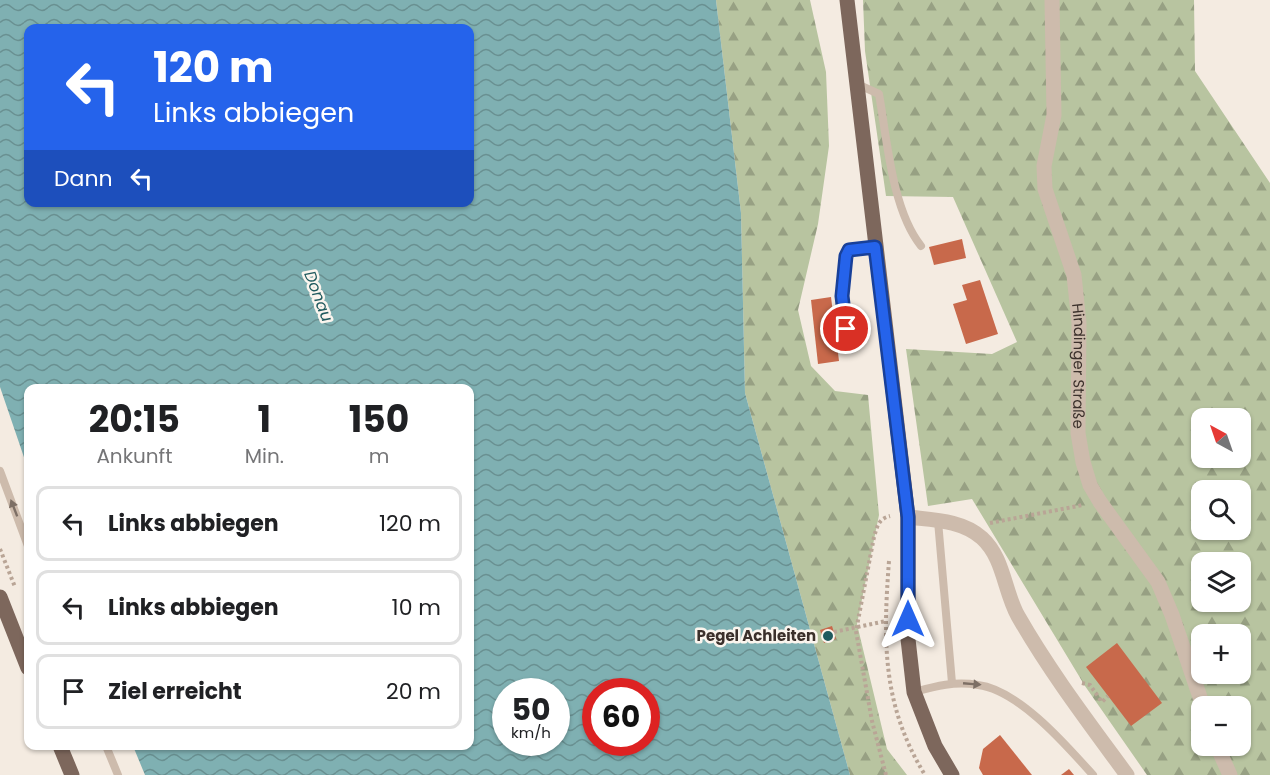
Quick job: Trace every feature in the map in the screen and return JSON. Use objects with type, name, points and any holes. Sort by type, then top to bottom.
[{"type":"main road","points":[[847,0],[908,517],[908,639],[914,692],[935,746],[952,775]]},
{"type":"main road","points":[[0,597],[24,658]]},
{"type":"main road","points":[[62,750],[72,775]]},
{"type":"street","name":"Hindinger Straße","points":[[1052,0],[1054,115],[1044,166],[1046,189],[1074,275],[1079,323],[1078,433],[1090,485],[1158,582],[1172,615],[1200,696]]},
{"type":"street","points":[[908,517],[969,527],[995,553],[1016,612],[1036,646],[1127,775]]},
{"type":"street","points":[[1221,756],[1230,775]]},
{"type":"lane","points":[[856,84],[879,94],[902,208],[913,236],[921,246]]},
{"type":"lane","points":[[848,345],[842,296],[846,256],[849,250],[875,247]]},
{"type":"lane","points":[[0,471],[24,535]]},
{"type":"lane","points":[[938,521],[952,683]]},
{"type":"lane","points":[[914,692],[952,683],[981,685],[1013,700],[1049,729],[1093,775]]},
{"type":"lane","points":[[108,750],[118,775]]},
{"type":"path","points":[[969,527],[1101,502]]},
{"type":"path","points":[[886,775],[872,721],[856,631],[878,523],[889,516]]},
{"type":"path","points":[[834,632],[886,621]]},
{"type":"green space","points":[[716,0],[810,0],[826,72],[829,146],[818,224],[798,310],[811,366],[835,391],[868,395],[879,515],[857,624],[887,749],[907,775],[850,775],[745,393],[741,213]]},
{"type":"green space","points":[[863,0],[1194,0],[1195,71],[1270,183],[1270,775],[1147,775],[1085,686],[972,499],[928,506],[906,349],[992,354],[1017,342],[953,197],[886,196],[865,51]]},
{"type":"water","name":"Donau","points":[[0,0],[716,0],[741,213],[745,393],[850,775],[145,775],[135,750],[474,750],[474,384],[24,384],[24,457],[0,387]]},
{"type":"building","points":[[962,239],[966,258],[934,265],[929,247]]},
{"type":"building","points":[[980,280],[998,334],[966,344],[953,304],[967,300],[962,285]]},
{"type":"building","points":[[831,297],[839,361],[818,364],[811,300]]},
{"type":"building","name":"Pegel Achleiten","points":[[832,626],[836,639],[824,643],[820,630]]},
{"type":"building","points":[[1117,643],[1162,703],[1131,726],[1086,667]]},
{"type":"building","points":[[1000,735],[1032,775],[983,775],[979,768],[983,749]]},
{"type":"building","points":[[1069,769],[1074,775],[1061,775]]},
{"type":"place","name":"Pegel Achleiten","points":[[828,636]]},
{"type":"route","points":[[846,329],[842,296],[846,256],[849,250],[875,247],[908,517],[908,619]]}]
